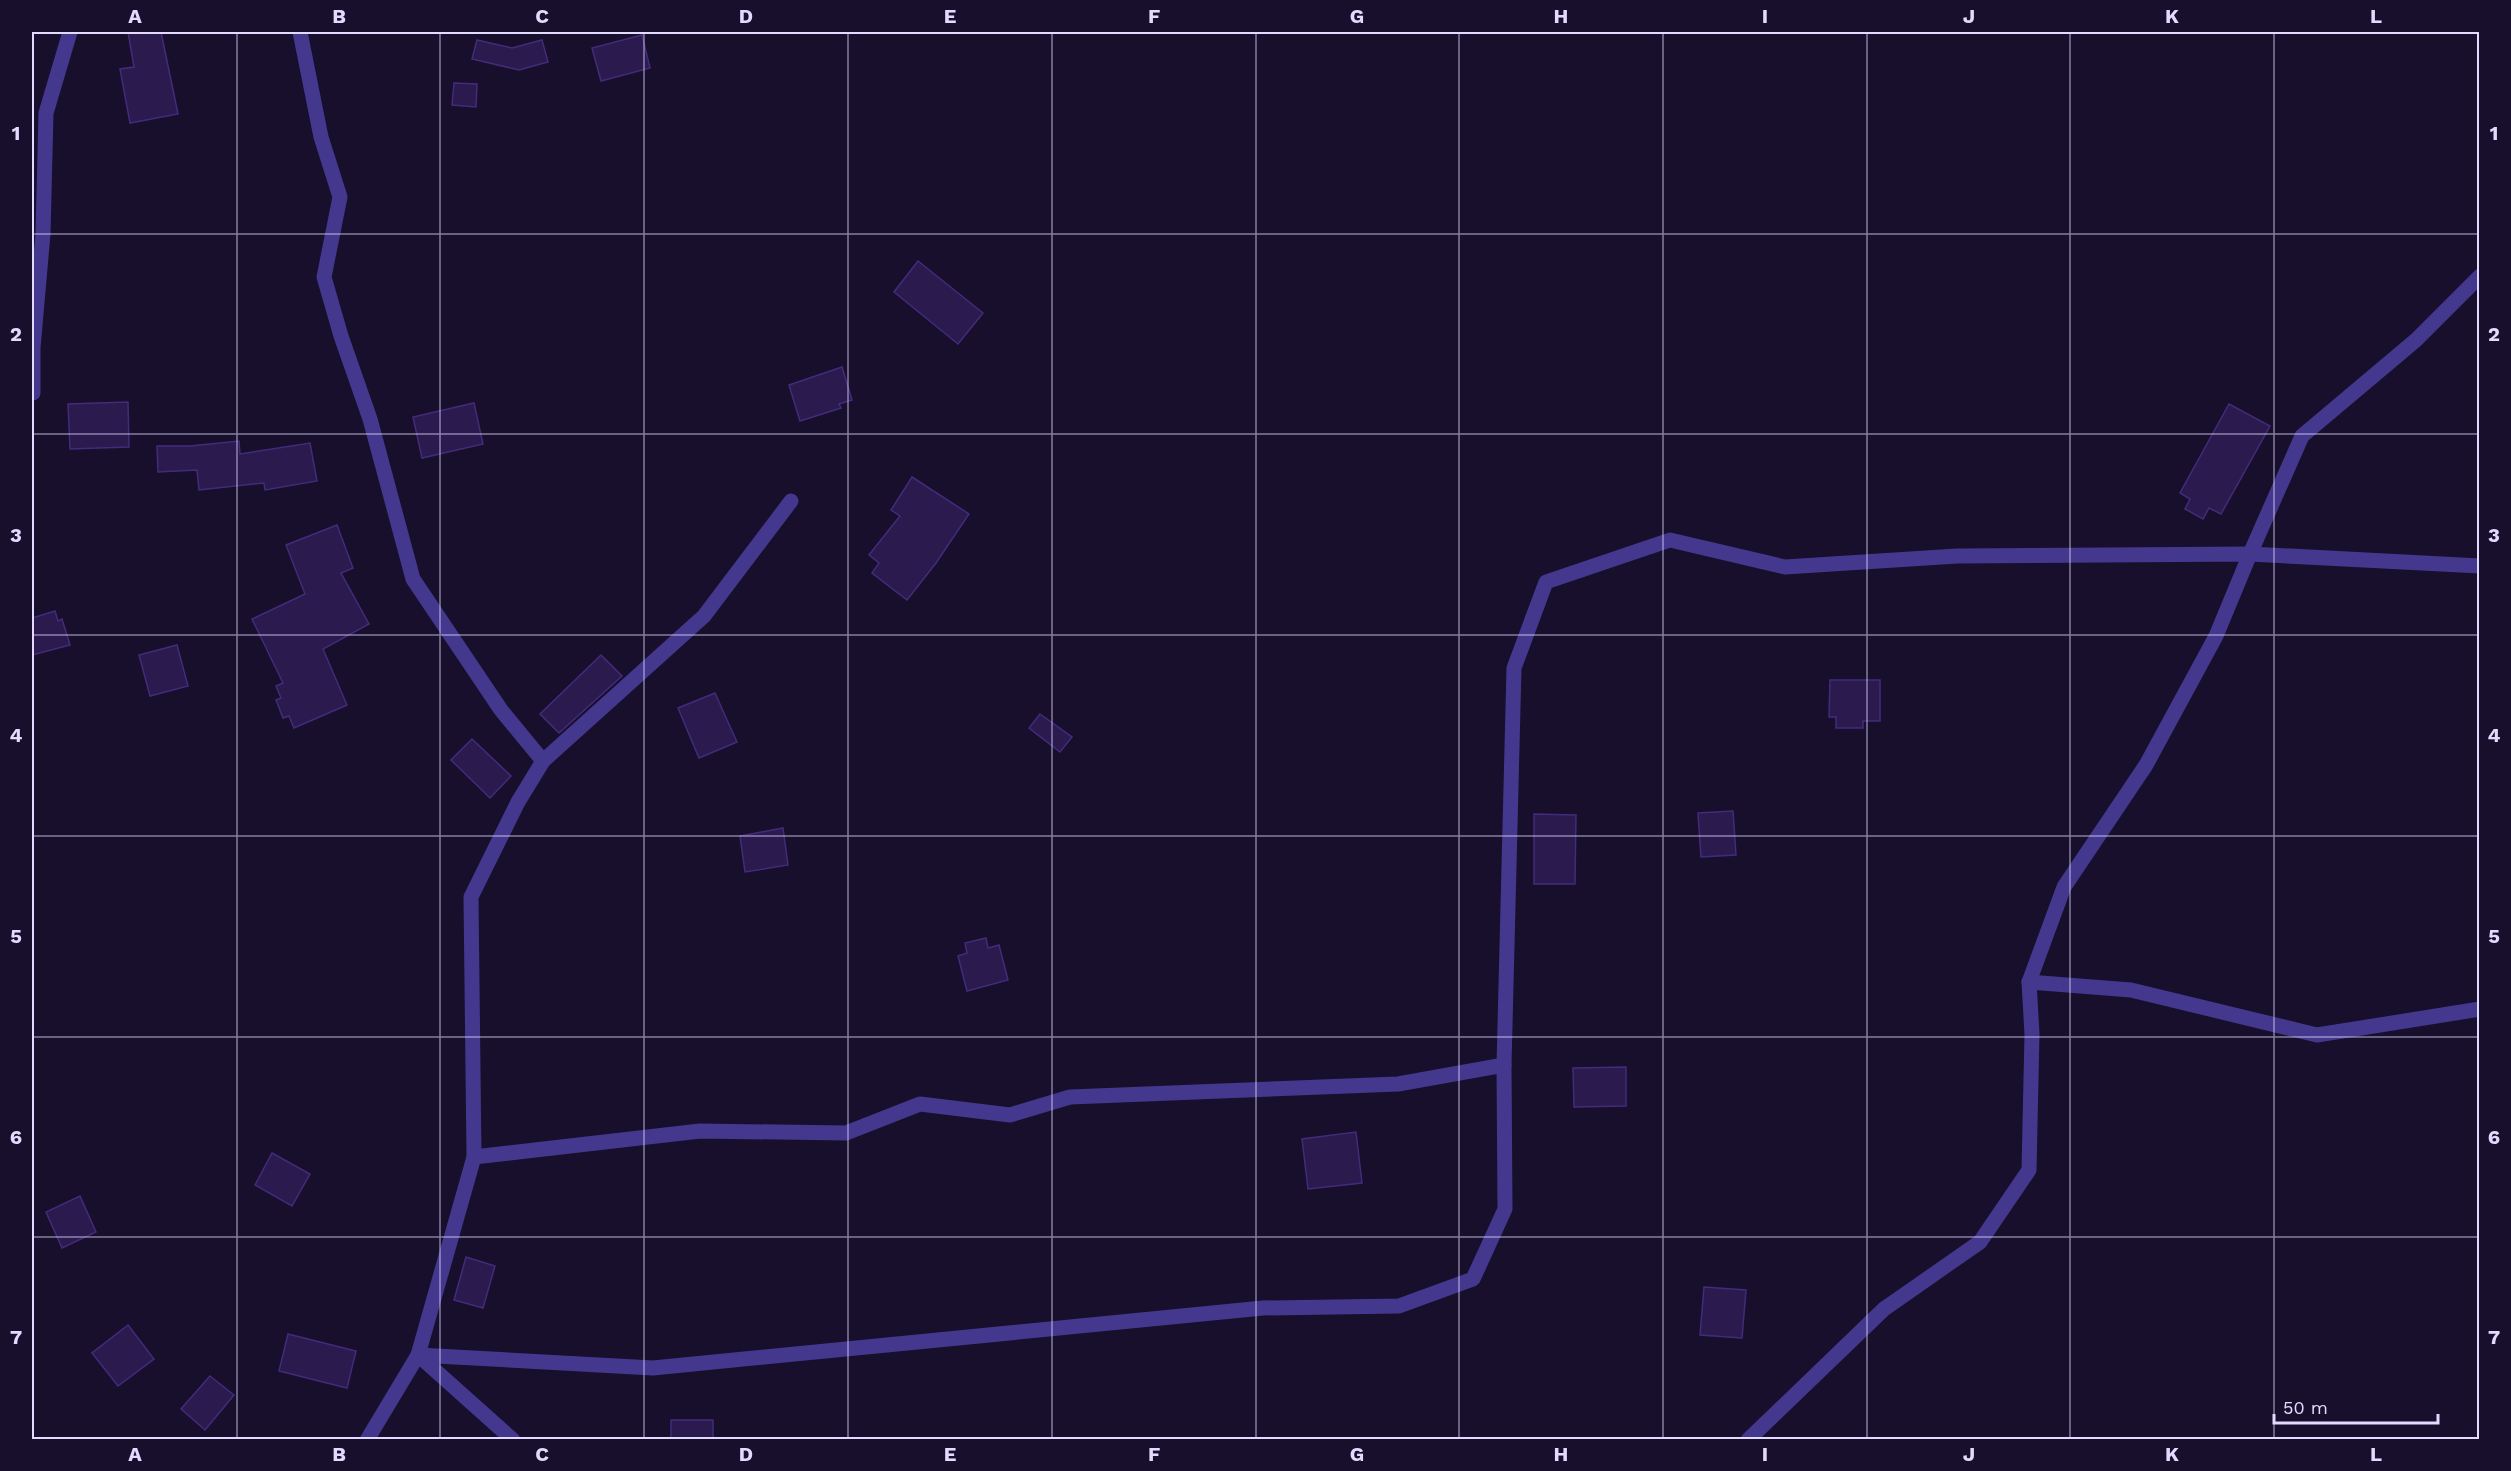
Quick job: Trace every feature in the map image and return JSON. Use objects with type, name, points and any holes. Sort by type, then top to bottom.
[{"type":"street","points":[[33,393],[33,348],[43,234],[46,113],[70,32]]},
{"type":"street","points":[[300,32],[321,137],[340,197],[324,277],[341,336],[370,418],[413,579],[501,710],[543,761]]},
{"type":"street","points":[[1748,1440],[1884,1309],[1980,1242],[2029,1170],[2032,1034],[2029,982],[2064,887],[2151,755],[2217,636],[2302,436],[2416,340],[2480,276]]},
{"type":"street","points":[[367,1440],[418,1355],[474,1157],[471,897],[519,802],[543,761],[704,616],[791,501]]},
{"type":"street","points":[[418,1355],[653,1368],[1263,1308],[1399,1306],[1473,1279],[1505,1209],[1504,1065],[1514,668],[1546,582],[1670,540],[1785,567],[1958,556],[2250,554],[2480,566]]},
{"type":"street","points":[[2029,982],[2131,990],[2317,1035],[2480,1009]]},
{"type":"street","points":[[474,1157],[700,1131],[846,1133],[920,1104],[1010,1115],[1070,1097],[1398,1084],[1504,1065]]},
{"type":"street","points":[[418,1355],[513,1440]]},
{"type":"building","points":[[128,32],[161,32],[178,114],[130,123],[120,69],[134,67]]},
{"type":"building","points":[[642,35],[650,68],[601,81],[592,48]]},
{"type":"building","points":[[477,40],[512,48],[542,40],[548,62],[519,70],[472,59]]},
{"type":"building","points":[[454,83],[477,84],[476,107],[452,105]]},
{"type":"building","points":[[918,261],[983,313],[958,344],[894,292]]},
{"type":"building","points":[[842,367],[852,400],[839,404],[841,408],[800,421],[789,385]]},
{"type":"building","points":[[128,402],[129,447],[70,449],[68,404]]},
{"type":"building","points":[[474,403],[483,444],[422,458],[413,417]]},
{"type":"building","points":[[2229,404],[2270,426],[2221,514],[2209,508],[2203,519],[2185,509],[2190,499],[2180,493]]},
{"type":"building","points":[[239,441],[240,454],[310,443],[317,481],[265,490],[264,483],[199,490],[197,470],[158,472],[157,446],[190,446]]},
{"type":"building","points":[[912,477],[969,514],[936,563],[907,600],[872,573],[879,563],[869,555],[900,516],[891,510]]},
{"type":"building","points":[[337,525],[353,568],[341,573],[369,624],[323,649],[347,705],[294,728],[289,716],[283,718],[276,700],[281,698],[276,686],[283,683],[252,619],[305,594],[286,545]]},
{"type":"building","points":[[55,611],[58,621],[62,619],[70,645],[32,655],[32,618]]},
{"type":"building","points":[[177,645],[188,686],[150,696],[139,655]]},
{"type":"building","points":[[601,655],[622,676],[559,733],[540,714]]},
{"type":"building","points":[[1830,680],[1880,680],[1880,721],[1863,721],[1863,728],[1836,728],[1836,717],[1829,717]]},
{"type":"building","points":[[715,693],[737,742],[699,758],[678,708]]},
{"type":"building","points":[[1040,714],[1072,737],[1060,752],[1029,728]]},
{"type":"building","points":[[472,739],[511,776],[490,798],[451,760]]},
{"type":"building","points":[[1733,811],[1736,855],[1701,857],[1698,813]]},
{"type":"building","points":[[1534,814],[1576,815],[1575,884],[1534,884]]},
{"type":"building","points":[[783,828],[788,865],[745,872],[740,836]]},
{"type":"building","points":[[986,938],[988,948],[999,945],[1008,980],[967,991],[958,956],[967,953],[965,943]]},
{"type":"building","points":[[1626,1067],[1626,1106],[1574,1107],[1573,1068]]},
{"type":"building","points":[[1356,1132],[1362,1183],[1308,1189],[1302,1139]]},
{"type":"building","points":[[272,1153],[310,1174],[292,1206],[255,1185]]},
{"type":"building","points":[[80,1196],[96,1232],[62,1248],[46,1212]]},
{"type":"building","points":[[466,1257],[495,1266],[483,1308],[454,1300]]},
{"type":"building","points":[[1704,1287],[1746,1290],[1742,1338],[1700,1335]]},
{"type":"building","points":[[128,1325],[154,1359],[118,1386],[92,1353]]},
{"type":"building","points":[[288,1334],[356,1351],[347,1388],[279,1371]]},
{"type":"building","points":[[210,1376],[234,1395],[205,1430],[181,1409]]},
{"type":"building","points":[[671,1420],[713,1420],[713,1440],[671,1440]]}]
